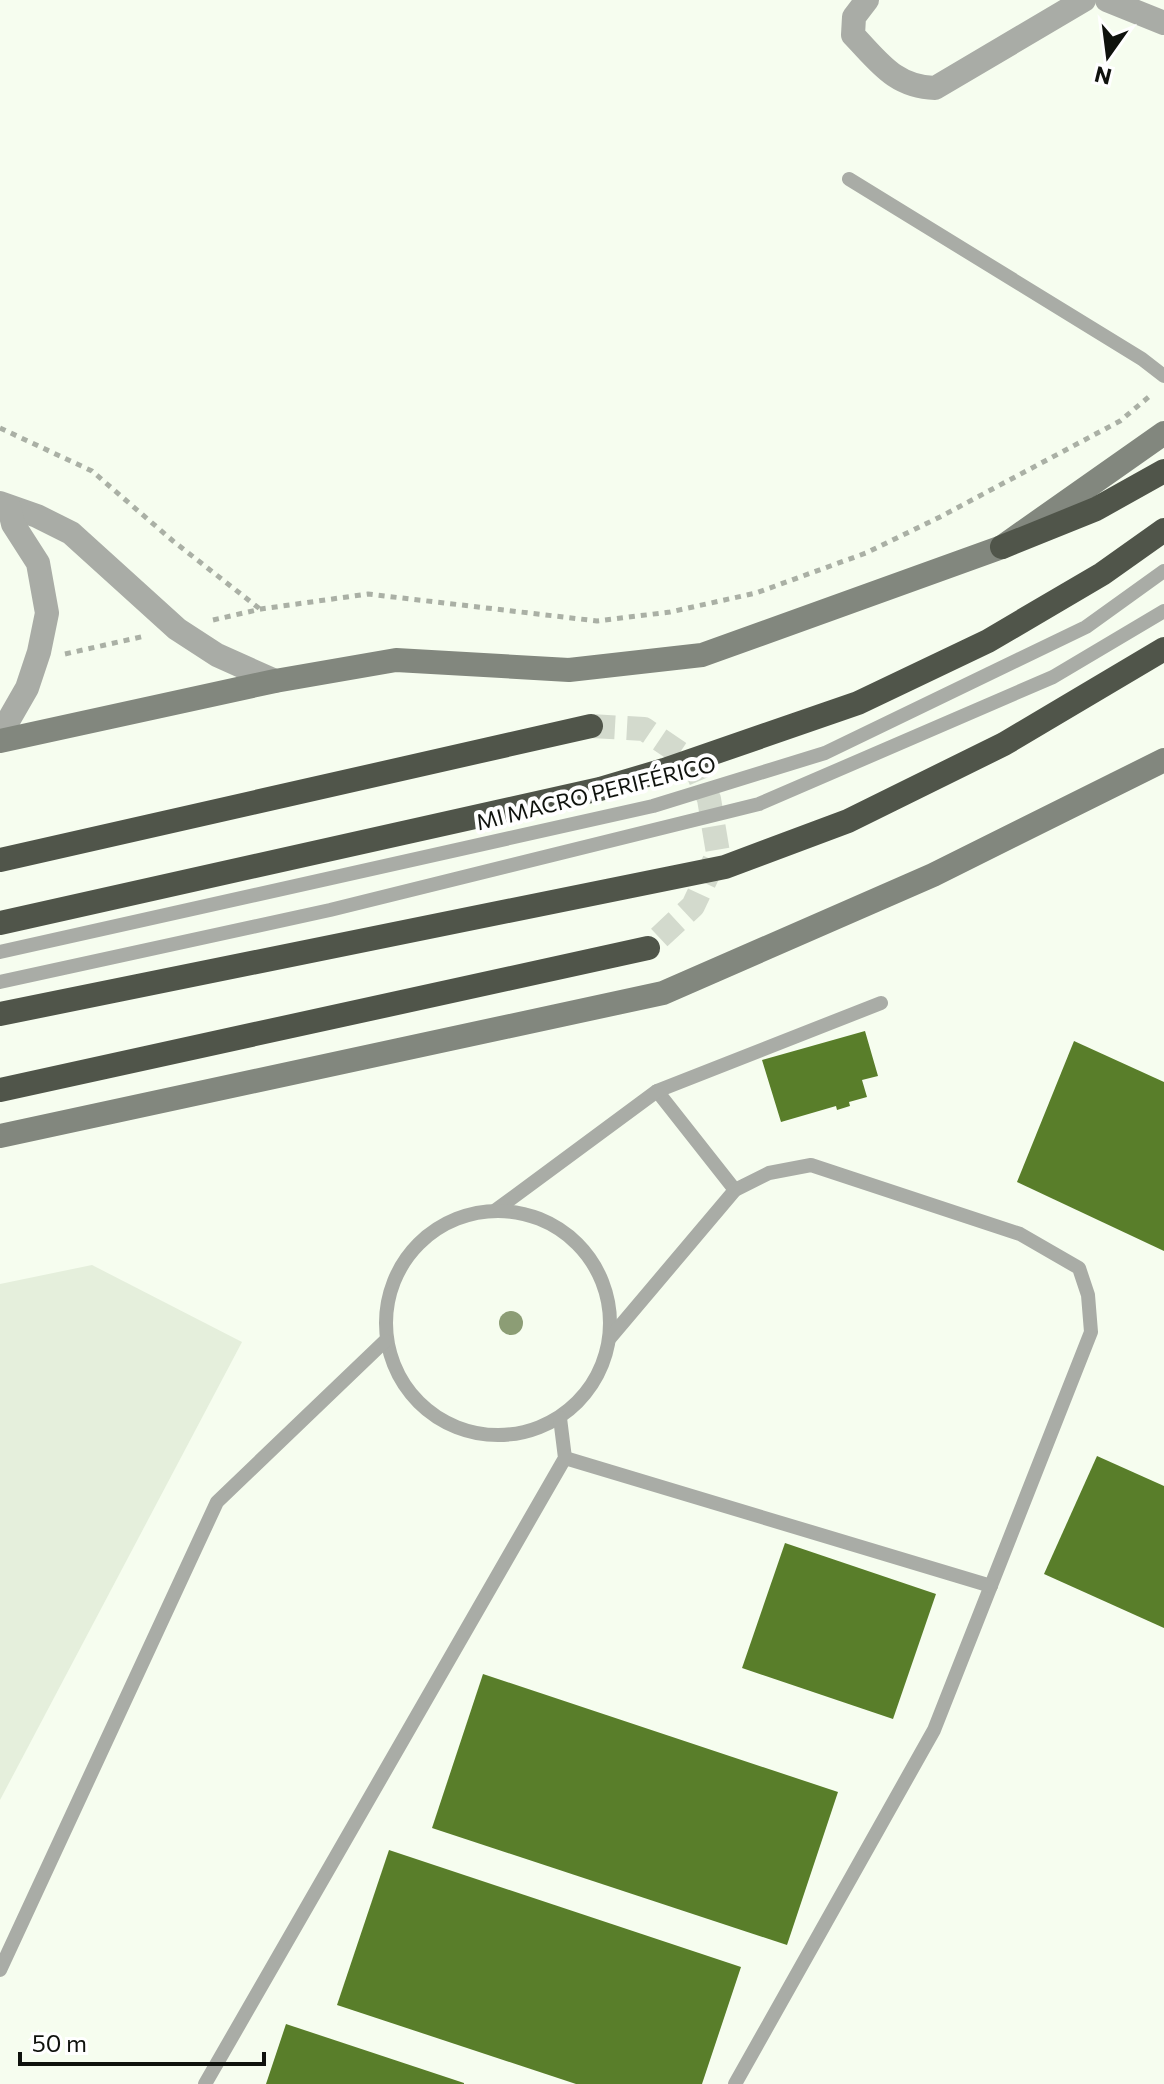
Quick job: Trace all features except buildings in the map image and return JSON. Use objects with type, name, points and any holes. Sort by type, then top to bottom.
[{"type":"highway","points":[[1002,547],[1096,509],[1164,471]]},
{"type":"highway","points":[[0,923],[600,789],[664,770],[858,703],[988,641],[1102,574],[1164,530]]},
{"type":"highway","points":[[0,1014],[725,867],[848,821],[1004,744],[1164,649]]},
{"type":"highway","points":[[0,860],[591,726]]},
{"type":"highway","points":[[0,1090],[648,948]]},
{"type":"main road","points":[[0,738],[275,681],[396,660],[569,670],[702,655],[1002,547],[1164,433]]},
{"type":"main road","points":[[0,1136],[663,993],[933,875],[1164,760]]},
{"type":"street","points":[[867,0],[854,17],[853,35],[892,75],[916,87],[935,88],[1084,0]]},
{"type":"street","points":[[1107,0],[1164,23]]},
{"type":"street","points":[[5,505],[71,533],[177,629],[217,655],[275,681]]},
{"type":"street","points":[[0,738],[27,688],[37,660],[47,613],[38,563],[13,524],[5,505]]},
{"type":"lane","points":[[849,179],[1142,359],[1164,376]]},
{"type":"lane","name":"MI MACRO PERIFÉRICO","points":[[0,952],[653,806],[825,753],[1086,627],[1164,571]]},
{"type":"lane","points":[[0,982],[330,910],[759,804],[1053,677],[1164,611]]},
{"type":"lane","points":[[496,1210],[657,1091],[881,1003]]},
{"type":"lane","points":[[657,1091],[735,1190]]},
{"type":"lane","points":[[610,1338],[735,1190],[769,1173],[811,1165],[1020,1234],[1079,1268],[1088,1295],[1091,1332],[934,1730],[735,2084]]},
{"type":"lane","points":[[496,1210],[534,1216],[568,1235],[594,1264],[609,1300],[610,1338],[602,1369],[584,1396],[560,1418],[526,1433],[488,1436],[452,1426],[421,1406],[397,1377],[385,1341],[386,1303],[399,1266],[424,1237],[457,1217],[496,1210]]},
{"type":"lane","points":[[0,1970],[217,1502],[385,1341]]},
{"type":"lane","points":[[205,2084],[565,1458],[560,1418]]},
{"type":"lane","points":[[565,1458],[991,1586]]},
{"type":"path","points":[[37,660],[261,609],[368,594],[597,621],[670,612],[756,593],[866,553],[940,517],[1120,421],[1153,393]]},
{"type":"path","points":[[0,428],[92,471],[173,541],[261,609]]},
{"type":"shaded area","points":[[92,1265],[242,1342],[0,1800],[0,1284]]},
{"type":"tunnel","points":[[591,726],[644,729],[693,762],[709,799],[718,853],[693,906],[648,948]]}]
